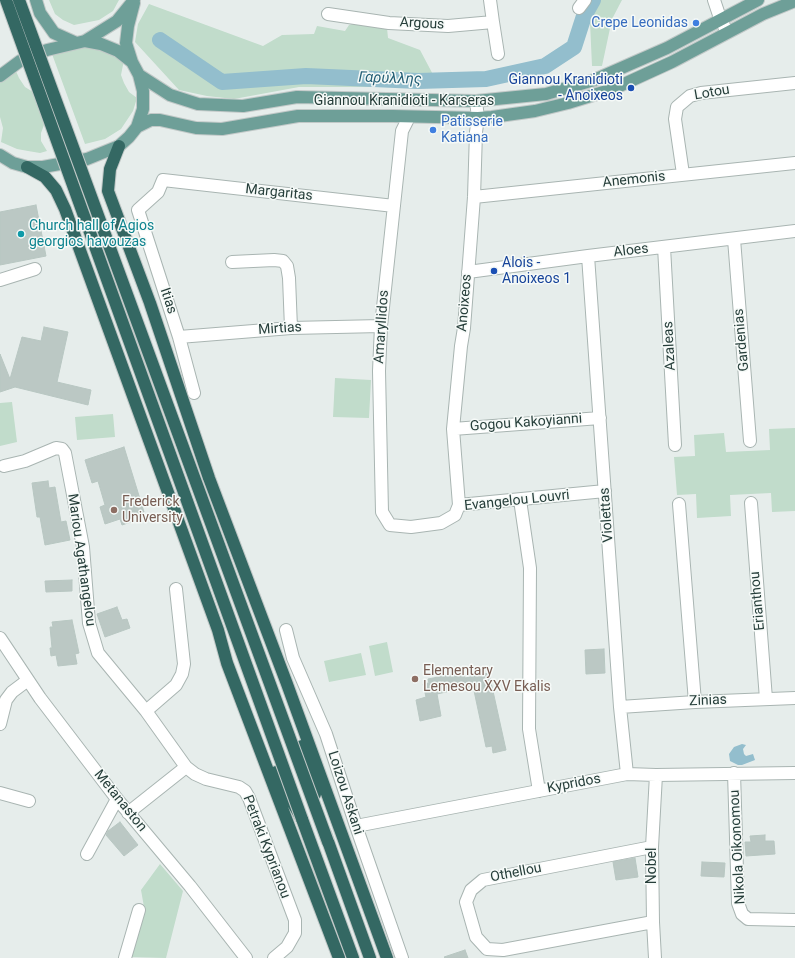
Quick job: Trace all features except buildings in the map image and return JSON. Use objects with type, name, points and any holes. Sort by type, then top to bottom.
[{"type":"highway","points":[[6,0],[302,819],[354,958]]},
{"type":"highway","points":[[19,0],[370,958]]},
{"type":"highway","points":[[119,146],[110,169],[108,191],[150,303],[209,478],[287,684],[387,958]]},
{"type":"highway","points":[[27,167],[45,177],[56,190],[65,209],[216,623],[227,663],[339,958]]},
{"type":"highway","points":[[227,663],[283,786],[302,819]]},
{"type":"highway","points":[[287,684],[328,842]]},
{"type":"main road","points":[[36,0],[40,13],[54,33],[79,42],[100,44],[118,51],[132,62]]},
{"type":"main road","points":[[0,76],[20,61],[47,50],[79,42],[117,21],[134,0]]},
{"type":"main road","points":[[0,155],[14,163],[27,167],[43,167],[87,159],[119,146],[129,137],[137,127],[143,109],[143,91],[139,75],[132,62],[126,43],[134,0]]},
{"type":"main road","name":"Giannou Kranidioti - Karseras","points":[[139,75],[170,95],[198,104],[243,106],[297,97],[476,101],[546,94],[594,80],[666,48],[720,18],[758,0]]},
{"type":"main road","name":"Giannou Kranidioti - Karseras","points":[[137,127],[150,120],[160,120],[196,128],[222,130],[298,116],[478,118],[535,111],[568,103],[613,89],[672,62],[763,14],[795,1]]},
{"type":"street","points":[[490,0],[498,54]]},
{"type":"street","points":[[714,0],[720,18],[727,32]]},
{"type":"street","name":"Argous","points":[[328,14],[389,23],[448,26],[493,22]]},
{"type":"street","name":"Lotou","points":[[683,174],[675,119],[677,107],[690,96],[701,92],[795,83]]},
{"type":"street","name":"Anoixeos","points":[[459,505],[453,429],[464,328],[474,197],[476,132],[478,118],[476,101]]},
{"type":"street","points":[[393,116],[397,124],[402,128]]},
{"type":"street","name":"Amaryllidos","points":[[390,524],[382,512],[379,371],[381,326],[402,128],[409,117]]},
{"type":"street","name":"Anemonis","points":[[474,197],[795,162]]},
{"type":"street","name":"Margaritas","points":[[138,210],[158,192],[163,180],[394,206]]},
{"type":"street","name":"Itias","points":[[138,210],[179,337],[194,394]]},
{"type":"street","name":"Aloes","points":[[468,272],[795,231]]},
{"type":"street","name":"Gardenias","points":[[734,239],[750,441]]},
{"type":"street","name":"Azaleas","points":[[664,247],[675,445]]},
{"type":"street","name":"Violettas","points":[[588,256],[620,707],[627,774]]},
{"type":"street","points":[[232,262],[283,261],[287,266],[289,278],[291,328]]},
{"type":"street","points":[[0,280],[35,269]]},
{"type":"street","name":"Mirtias","points":[[179,337],[291,328],[381,326]]},
{"type":"street","name":"Gogou Kakoyianni","points":[[453,429],[600,418]]},
{"type":"street","name":"Mariou Agathangelou","points":[[4,466],[25,461],[56,448],[62,449],[65,452],[83,547],[88,623],[98,653],[146,711],[186,767]]},
{"type":"street","name":"Evangelou Louvri","points":[[390,524],[411,527],[441,523],[455,515],[459,505],[605,491]]},
{"type":"street","points":[[520,500],[530,568],[530,729],[539,791]]},
{"type":"street","points":[[679,504],[695,702]]},
{"type":"street","name":"Erianthou","points":[[751,504],[766,700]]},
{"type":"street","points":[[146,711],[176,685],[182,674],[184,664],[176,589]]},
{"type":"street","name":"Loizou Askani","points":[[286,630],[294,658],[326,734],[402,958]]},
{"type":"street","name":"Metanaston","points":[[0,638],[28,680],[117,799],[190,886],[246,958]]},
{"type":"street","points":[[0,724],[6,700],[12,692],[28,680]]},
{"type":"street","name":"Zinias","points":[[620,707],[795,698]]},
{"type":"street","points":[[128,813],[186,767]]},
{"type":"street","name":"Petraki Kyprianou","points":[[186,767],[195,774],[206,779],[239,786],[250,798],[294,920],[295,933],[287,947],[274,958]]},
{"type":"street","name":"Nikola Oikonomou","points":[[734,773],[738,903],[742,914],[748,919],[795,920]]},
{"type":"street","name":"Kypridos","points":[[356,826],[627,774],[795,773]]},
{"type":"street","name":"Nobel","points":[[654,958],[652,847],[656,775]]},
{"type":"street","points":[[0,792],[30,801]]},
{"type":"street","points":[[87,854],[117,799]]},
{"type":"street","name":"Othellou","points":[[652,847],[483,880],[471,890],[466,902],[476,937],[487,949],[503,950],[653,922]]},
{"type":"street","points":[[125,958],[138,910]]},
{"type":"green space","points":[[49,0],[119,0],[113,11],[99,20],[74,25],[55,14]]},
{"type":"green space","points":[[589,0],[622,0],[612,19],[602,66],[592,66]]},
{"type":"green space","points":[[149,4],[263,46],[282,35],[314,34],[317,26],[345,31],[349,25],[358,23],[387,28],[388,38],[420,50],[438,84],[375,87],[299,87],[234,99],[207,96],[179,90],[135,42],[138,24]]},
{"type":"green space","points":[[92,45],[124,60],[121,75],[129,92],[137,98],[133,111],[121,129],[105,139],[85,144],[52,54]]},
{"type":"green space","points":[[15,69],[25,87],[33,92],[44,125],[41,133],[41,141],[47,151],[40,153],[17,149],[1,142],[3,128],[0,117],[0,81]]},
{"type":"green space","points":[[335,378],[371,380],[369,418],[333,417]]},
{"type":"green space","points":[[12,402],[17,442],[0,446],[0,403]]},
{"type":"green space","points":[[113,414],[115,437],[77,440],[75,417]]},
{"type":"green space","points":[[795,428],[795,511],[772,512],[771,493],[730,495],[731,516],[697,518],[696,494],[677,495],[674,457],[695,456],[694,435],[724,433],[726,452],[770,450],[769,429]]},
{"type":"green space","points":[[387,642],[393,672],[375,676],[369,646]]},
{"type":"green space","points":[[361,653],[366,675],[329,682],[324,661]]},
{"type":"green space","points":[[160,864],[183,891],[166,958],[129,957],[144,907],[141,890]]},
{"type":"water","points":[[742,744],[746,745],[743,749],[744,754],[746,756],[753,754],[755,760],[738,765],[730,761],[729,754],[734,747]]},
{"type":"waterway","name":"Γαρύλλης","points":[[160,40],[222,82],[306,76],[418,81],[486,79],[545,66],[574,47],[584,16],[593,0]]},
{"type":"place","name":"Crepe Leonidas","points":[[696,23]]},
{"type":"place","name":"Giannou Kranidioti - Anoixeos","points":[[631,88]]},
{"type":"place","name":"Patisserie Katiana","points":[[433,130]]},
{"type":"place","name":"Church hall of Agios georgios havouzas","points":[[21,234]]},
{"type":"place","name":"Alois - Anoixeos 1","points":[[494,271]]},
{"type":"place","name":"Frederick University","points":[[114,510]]},
{"type":"place","name":"Elementary Lemesou XXV Ekalis","points":[[415,679]]}]
